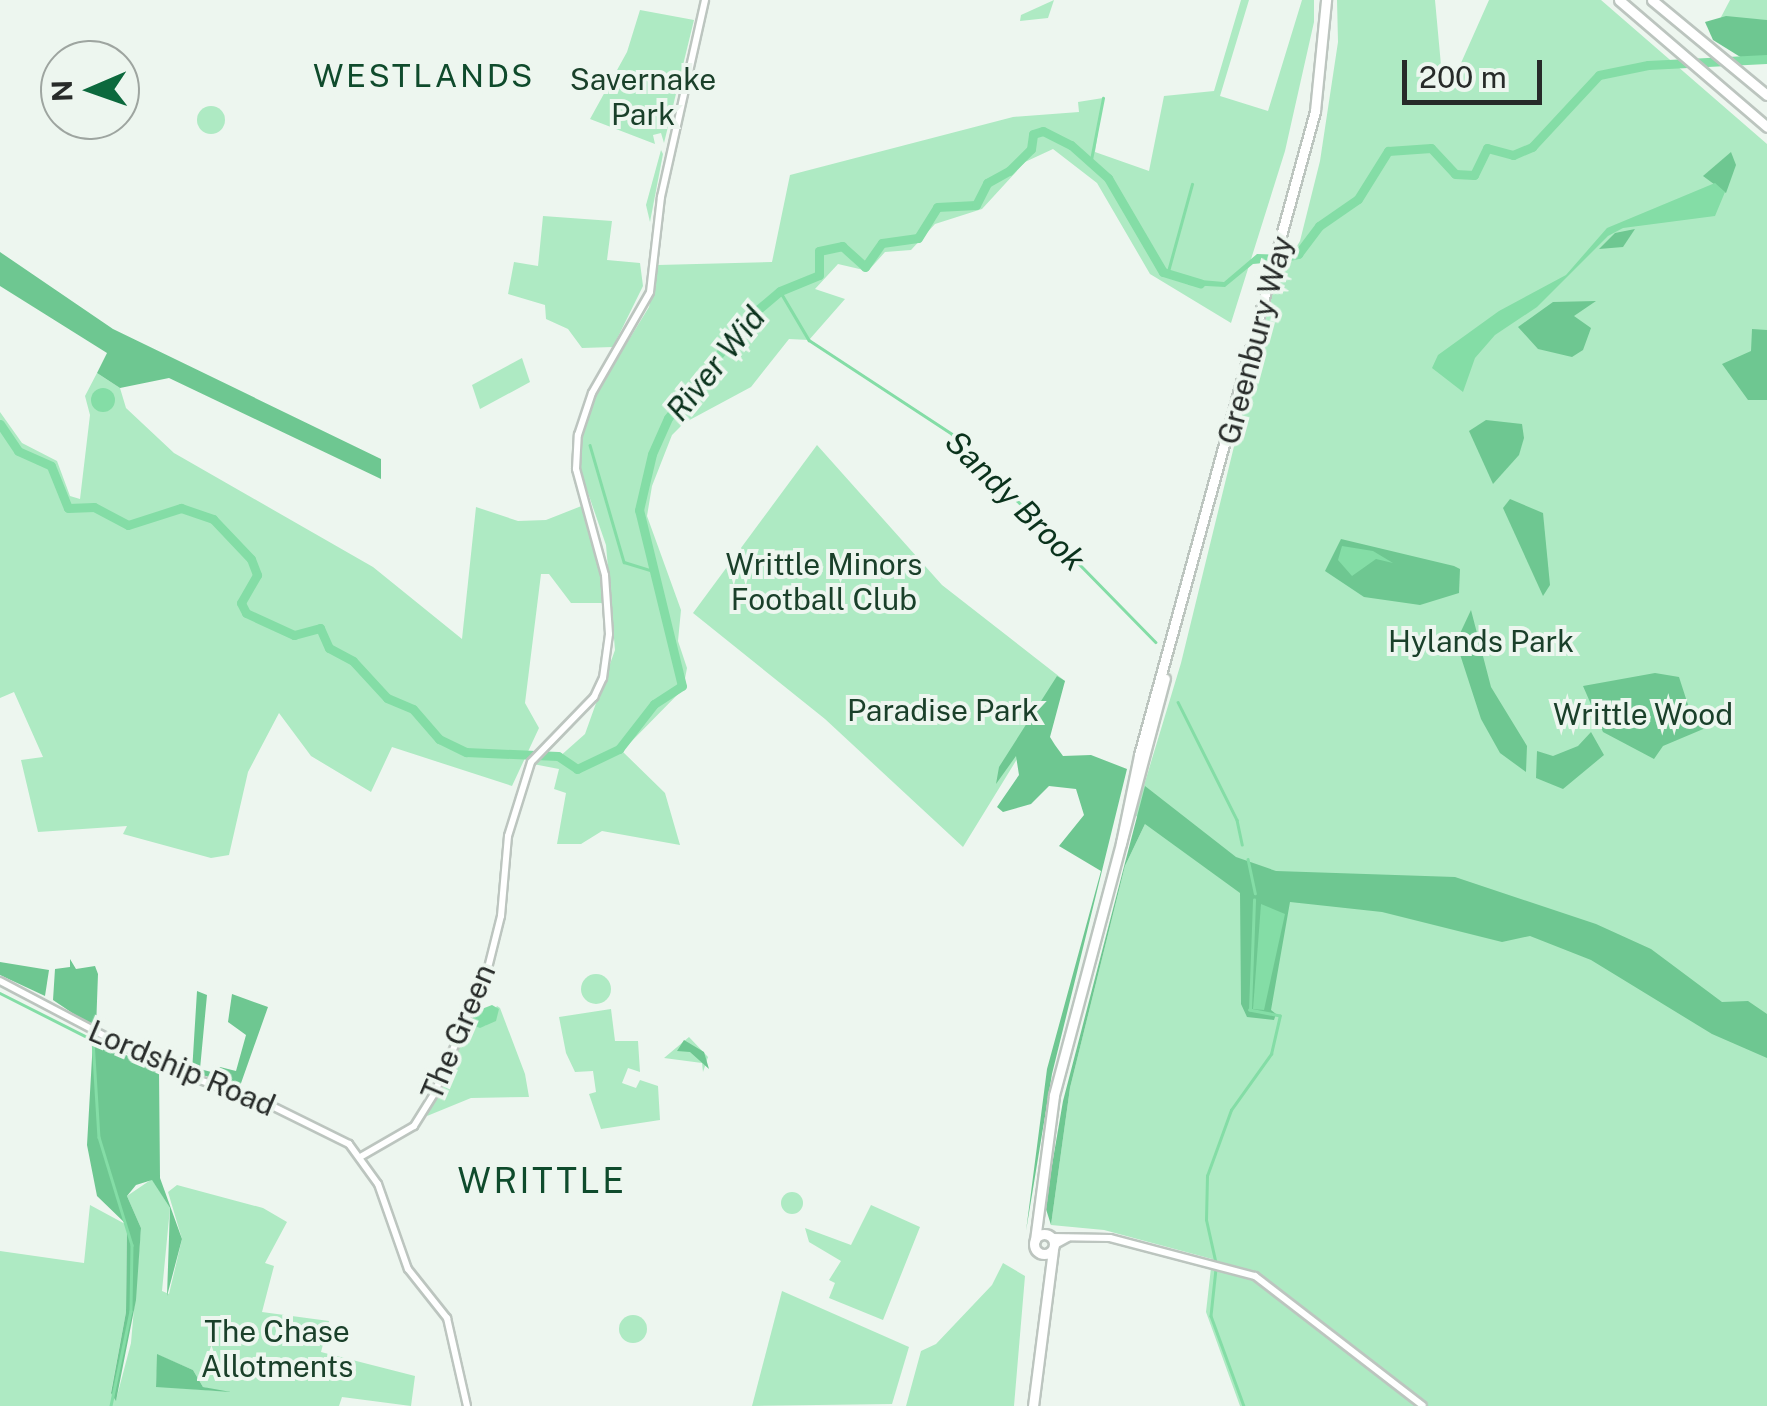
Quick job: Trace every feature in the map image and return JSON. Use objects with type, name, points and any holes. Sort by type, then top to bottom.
[{"type":"highway","name":"Greenbury Way","points":[[1035,1240],[1054,1095],[1121,843],[1146,770],[1165,677],[1318,98],[1326,0]]},
{"type":"highway","points":[[1619,0],[1767,127]]},
{"type":"highway","points":[[1652,0],[1767,96]]},
{"type":"highway","name":"Greenbury Way","points":[[1040,1210],[1050,1245]]},
{"type":"highway","points":[[1035,1240],[1050,1245]]},
{"type":"highway","points":[[1035,1240],[1050,1245]]},
{"type":"highway","points":[[1033,1406],[1050,1245]]},
{"type":"street","name":"The Green","points":[[362,1156],[422,1116],[485,976],[496,934],[508,836],[532,759],[594,697],[603,678],[609,634],[603,553],[576,454],[592,393],[650,292],[661,197],[705,0]]},
{"type":"street","name":"Lordship Road","points":[[0,981],[166,1068],[339,1136],[362,1156]]},
{"type":"street","points":[[362,1156],[408,1270],[447,1318],[468,1406]]},
{"type":"street","points":[[1050,1245],[1069,1237],[1122,1240],[1256,1276],[1423,1406]]},
{"type":"green space","points":[[1054,0],[1048,18],[1020,21],[1021,15]]},
{"type":"green space","points":[[1241,0],[1249,0],[1220,96],[1268,111],[1302,0],[1314,0],[1314,22],[1285,151],[1231,323],[1150,274],[1097,183],[1053,149],[1025,162],[982,209],[935,224],[911,250],[885,252],[868,271],[838,264],[815,289],[845,299],[809,340],[789,339],[751,387],[684,423],[672,435],[652,486],[647,516],[681,610],[678,641],[687,668],[683,689],[622,751],[665,793],[680,845],[602,831],[581,844],[557,844],[566,793],[554,789],[559,769],[533,764],[537,757],[558,758],[585,734],[615,650],[606,545],[579,467],[579,444],[593,398],[649,307],[658,265],[772,262],[790,175],[1013,117],[1079,112],[1078,102],[1103,98],[1095,152],[1149,171],[1164,96],[1214,91]]},
{"type":"green space","name":"Hylands Park","points":[[1337,0],[1435,0],[1443,87],[1449,90],[1489,0],[1601,0],[1767,144],[1767,1406],[1240,1406],[1206,1312],[1212,1259],[1104,1230],[1051,1225],[1070,1088],[1125,866],[1145,824],[1135,815],[1181,663],[1273,287],[1300,241],[1320,161],[1338,42]]},
{"type":"green space","points":[[1730,0],[1767,0],[1767,20],[1720,19]]},
{"type":"green space","name":"Savernake Park","points":[[640,10],[694,20],[664,143],[661,133],[653,135],[655,144],[590,119],[627,52]]},
{"type":"green space","points":[[1726,16],[1767,20],[1767,64],[1750,63],[1713,40],[1705,22]]},
{"type":"green space","points":[[211,106],[221,110],[225,120],[221,130],[211,134],[201,130],[197,120],[201,110]]},
{"type":"green space","points":[[661,150],[663,154],[650,222],[646,205]]},
{"type":"green space","points":[[1731,152],[1736,165],[1726,193],[1703,176]]},
{"type":"green space","points":[[543,216],[612,221],[607,260],[640,263],[643,286],[613,347],[582,348],[568,329],[546,319],[545,305],[508,294],[514,262],[538,266]]},
{"type":"green space","points":[[1635,229],[1623,247],[1599,249],[1615,233]]},
{"type":"green space","points":[[0,252],[113,329],[381,459],[381,479],[169,378],[120,388],[97,373],[107,353],[0,286]]},
{"type":"green space","points":[[1596,301],[1574,316],[1591,328],[1583,350],[1572,357],[1538,349],[1518,327],[1553,302]]},
{"type":"green space","points":[[1752,329],[1767,330],[1767,400],[1748,400],[1722,364],[1751,351]]},
{"type":"green space","points":[[522,358],[530,382],[480,409],[472,385]]},
{"type":"green space","points":[[97,373],[120,388],[126,408],[174,453],[373,567],[462,639],[476,507],[518,521],[546,520],[584,505],[600,555],[604,603],[571,603],[549,574],[541,574],[525,703],[539,728],[512,786],[392,747],[371,792],[311,756],[279,713],[248,772],[229,855],[211,858],[123,834],[127,826],[38,832],[21,760],[43,757],[14,692],[0,698],[0,412],[22,443],[57,461],[70,496],[80,499],[90,415],[85,396]]},
{"type":"green space","points":[[1486,420],[1522,424],[1524,438],[1519,455],[1493,484],[1469,431]]},
{"type":"green space","points":[[817,445],[942,585],[1065,681],[963,847],[825,719],[693,613]]},
{"type":"green space","points":[[1510,499],[1543,513],[1550,585],[1543,596],[1503,508]]},
{"type":"green space","points":[[1341,539],[1454,566],[1460,569],[1459,593],[1420,605],[1364,597],[1325,571]]},
{"type":"green space","points":[[1471,610],[1491,687],[1527,746],[1526,772],[1500,753],[1481,719],[1456,642]]},
{"type":"green space","name":"Writtle Wood","points":[[1655,673],[1679,677],[1690,711],[1708,727],[1663,746],[1654,759],[1603,732],[1583,686]]},
{"type":"green space","points":[[1057,676],[1065,681],[1050,737],[1063,756],[1091,755],[1127,769],[1052,1074],[1026,1231],[1047,1069],[1101,871],[1059,846],[1084,815],[1076,789],[1049,786],[1031,804],[1003,812],[997,807],[1019,775],[1016,756],[996,784],[999,767]]},
{"type":"green space","points":[[1591,732],[1604,755],[1563,789],[1536,778],[1537,751],[1553,756],[1578,746]]},
{"type":"green space","points":[[1145,786],[1236,857],[1276,871],[1455,877],[1596,924],[1651,949],[1722,1002],[1748,1001],[1767,1014],[1767,1058],[1712,1034],[1591,960],[1530,936],[1502,942],[1382,912],[1290,902],[1271,1010],[1276,1014],[1274,1020],[1247,1017],[1241,1004],[1240,893],[1145,824],[1125,866],[1070,1088],[1051,1225],[1045,1206],[1063,1101]]},
{"type":"green space","points":[[70,959],[76,969],[95,966],[98,974],[96,1029],[53,1000],[55,969],[70,967]]},
{"type":"green space","points":[[0,962],[49,970],[45,996],[0,975]]},
{"type":"green space","points":[[596,974],[610,983],[611,989],[602,1003],[596,1004],[582,995],[581,989],[590,975]]},
{"type":"green space","points":[[197,991],[207,995],[200,1069],[215,1073],[220,1067],[236,1071],[246,1035],[228,1022],[232,994],[268,1007],[240,1086],[192,1072]]},
{"type":"green space","points":[[497,1006],[525,1074],[529,1097],[471,1098],[427,1116],[468,1018],[473,1014],[470,1024],[485,1026]]},
{"type":"green space","points":[[611,1009],[615,1041],[638,1041],[640,1072],[628,1068],[622,1083],[636,1088],[640,1080],[658,1086],[660,1120],[601,1129],[589,1094],[596,1092],[593,1071],[575,1072],[566,1053],[559,1017]]},
{"type":"green space","points":[[689,1037],[708,1057],[703,1072],[702,1063],[664,1058]]},
{"type":"green space","points":[[93,1040],[159,1070],[160,1178],[182,1239],[167,1296],[170,1208],[152,1180],[136,1185],[127,1196],[141,1228],[136,1300],[116,1401],[111,1393],[126,1312],[127,1225],[97,1196],[87,1145]]},
{"type":"green space","points":[[684,1040],[704,1052],[709,1069],[690,1052],[677,1051]]},
{"type":"green space","name":"The Chase Allotments","points":[[152,1179],[170,1208],[162,1291],[169,1294],[182,1239],[168,1192],[177,1185],[263,1208],[287,1222],[265,1263],[274,1266],[262,1312],[329,1321],[321,1352],[415,1376],[411,1406],[342,1397],[339,1406],[0,1406],[0,1251],[84,1263],[90,1205],[127,1225],[126,1312],[111,1392],[116,1400],[131,1343],[141,1228],[127,1196]],"holes":[[[158,1355],[193,1370],[203,1387],[218,1391],[156,1386]]]},
{"type":"green space","points":[[792,1192],[800,1195],[800,1211],[792,1214],[784,1211],[781,1203],[784,1195]]},
{"type":"green space","points":[[871,1205],[920,1227],[883,1320],[829,1298],[835,1283],[829,1280],[841,1261],[809,1242],[805,1228],[851,1245]]},
{"type":"green space","points":[[1003,1263],[1025,1276],[1014,1406],[906,1406],[921,1351],[936,1344],[992,1285]]},
{"type":"green space","points":[[782,1291],[909,1347],[892,1404],[752,1406]]},
{"type":"green space","points":[[633,1315],[643,1319],[647,1329],[643,1339],[633,1343],[623,1339],[619,1329],[623,1319]]},
{"type":"green space","points":[[157,1354],[193,1370],[203,1387],[231,1392],[156,1387]]},
{"type":"shaded area","points":[[1715,183],[1725,192],[1715,216],[1623,228],[1608,236],[1537,307],[1495,335],[1475,358],[1463,392],[1432,368],[1438,355],[1499,311],[1566,275],[1607,228]]},
{"type":"shaded area","points":[[1257,254],[1285,255],[1284,261],[1253,264],[1225,287],[1188,285],[1189,279],[1224,282]]},
{"type":"shaded area","points":[[103,388],[115,400],[103,412],[91,400]]},
{"type":"shaded area","points":[[1342,546],[1373,551],[1393,563],[1376,559],[1352,576],[1338,560]]},
{"type":"shaded area","points":[[1261,904],[1285,914],[1264,1010],[1253,1009]]},
{"type":"shaded area","points":[[492,1005],[499,1009],[496,1021],[480,1028],[470,1024],[474,1012]]},
{"type":"waterway","name":"River Wid","points":[[1276,259],[1298,254],[1319,226],[1358,199],[1388,151],[1431,148],[1455,174],[1474,175],[1487,148],[1513,155],[1532,147],[1599,75],[1648,65],[1767,59]]},
{"type":"waterway","points":[[1090,165],[1103,98]]},
{"type":"waterway","name":"River Wid","points":[[0,424],[18,451],[51,466],[68,508],[94,507],[128,525],[181,508],[213,519],[251,559],[257,575],[241,603],[246,613],[294,635],[320,628],[329,648],[353,661],[387,698],[413,709],[439,739],[466,752],[558,756],[577,769],[619,749],[654,704],[682,686],[639,510],[652,454],[668,418],[749,317],[780,291],[819,275],[819,251],[842,246],[865,267],[882,243],[918,238],[937,207],[976,205],[987,183],[1009,171],[1031,149],[1033,134],[1043,131],[1071,145],[1108,178],[1163,272],[1200,283]]},
{"type":"waterway","points":[[1167,275],[1192,184]]},
{"type":"waterway","name":"Sandy Brook","points":[[780,291],[809,340],[952,434],[1156,642]]},
{"type":"waterway","points":[[590,445],[624,562],[657,572]]},
{"type":"waterway","name":"Sandy Brook","points":[[1178,702],[1237,820],[1242,844]]},
{"type":"waterway","name":"Sandy Brook","points":[[1248,859],[1255,893]]},
{"type":"waterway","name":"Sandy Brook","points":[[1216,1265],[1206,1220],[1207,1176],[1231,1110],[1271,1054],[1280,1016],[1250,1010],[1254,900]]},
{"type":"waterway","points":[[0,993],[93,1040],[99,1137],[132,1245],[131,1311],[111,1406]]},
{"type":"waterway","name":"Sandy Brook","points":[[1216,1269],[1211,1316],[1244,1406]]},
{"type":"district","name":"WESTLANDS","points":[[424,76]]},
{"type":"district","name":"WRITTLE","points":[[542,1181]]},
{"type":"park label","name":"Writtle Minors Football Club","points":[[824,581]]},
{"type":"park label","name":"Paradise Park","points":[[943,710]]}]
